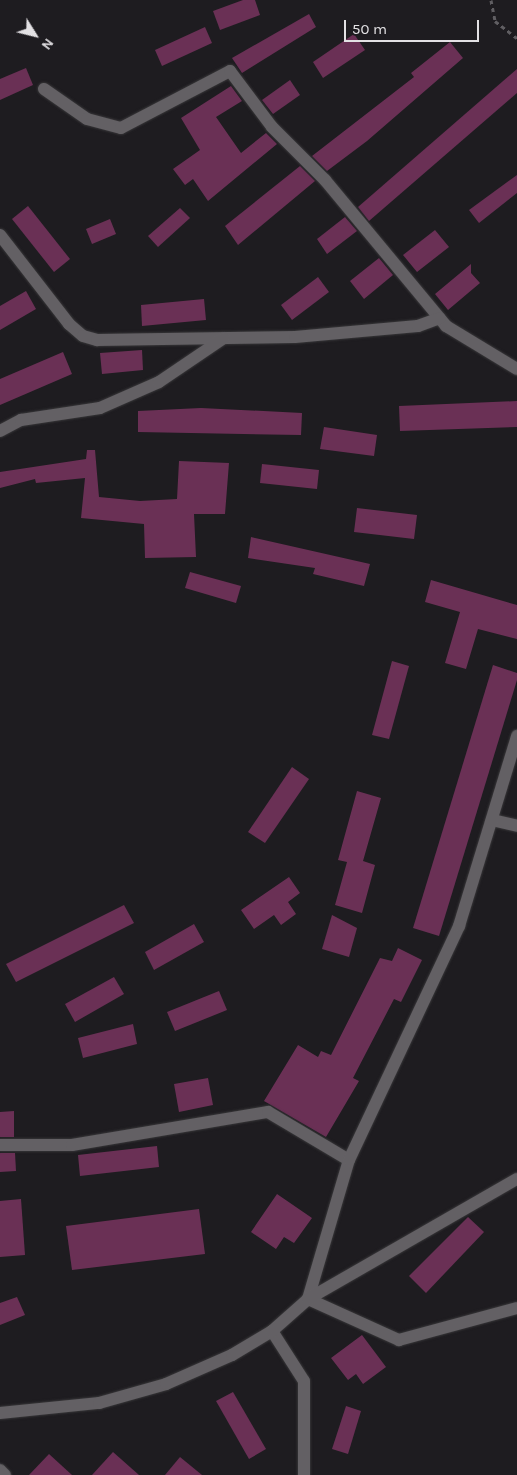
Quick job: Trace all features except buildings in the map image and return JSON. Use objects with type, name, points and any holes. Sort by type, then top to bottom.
[{"type":"street","points":[[44,89],[87,119],[121,128],[230,71],[272,128],[332,187],[440,318],[517,369]]},
{"type":"street","points":[[0,235],[83,336],[146,342],[314,336],[418,326],[440,318]]},
{"type":"street","points":[[0,431],[21,420],[100,408],[159,382],[224,338]]},
{"type":"street","points":[[308,1299],[349,1160],[459,926],[517,736]]},
{"type":"street","points":[[492,820],[517,826]]},
{"type":"street","points":[[0,1145],[72,1145],[268,1112],[349,1160]]},
{"type":"street","points":[[0,1413],[99,1403],[166,1384],[232,1355],[272,1331],[308,1299],[517,1179]]},
{"type":"street","points":[[308,1299],[399,1340],[517,1308]]},
{"type":"street","points":[[272,1331],[304,1381],[304,1475]]},
{"type":"street","points":[[0,1470],[5,1475]]},
{"type":"path","points":[[491,0],[495,21],[517,38]]}]
